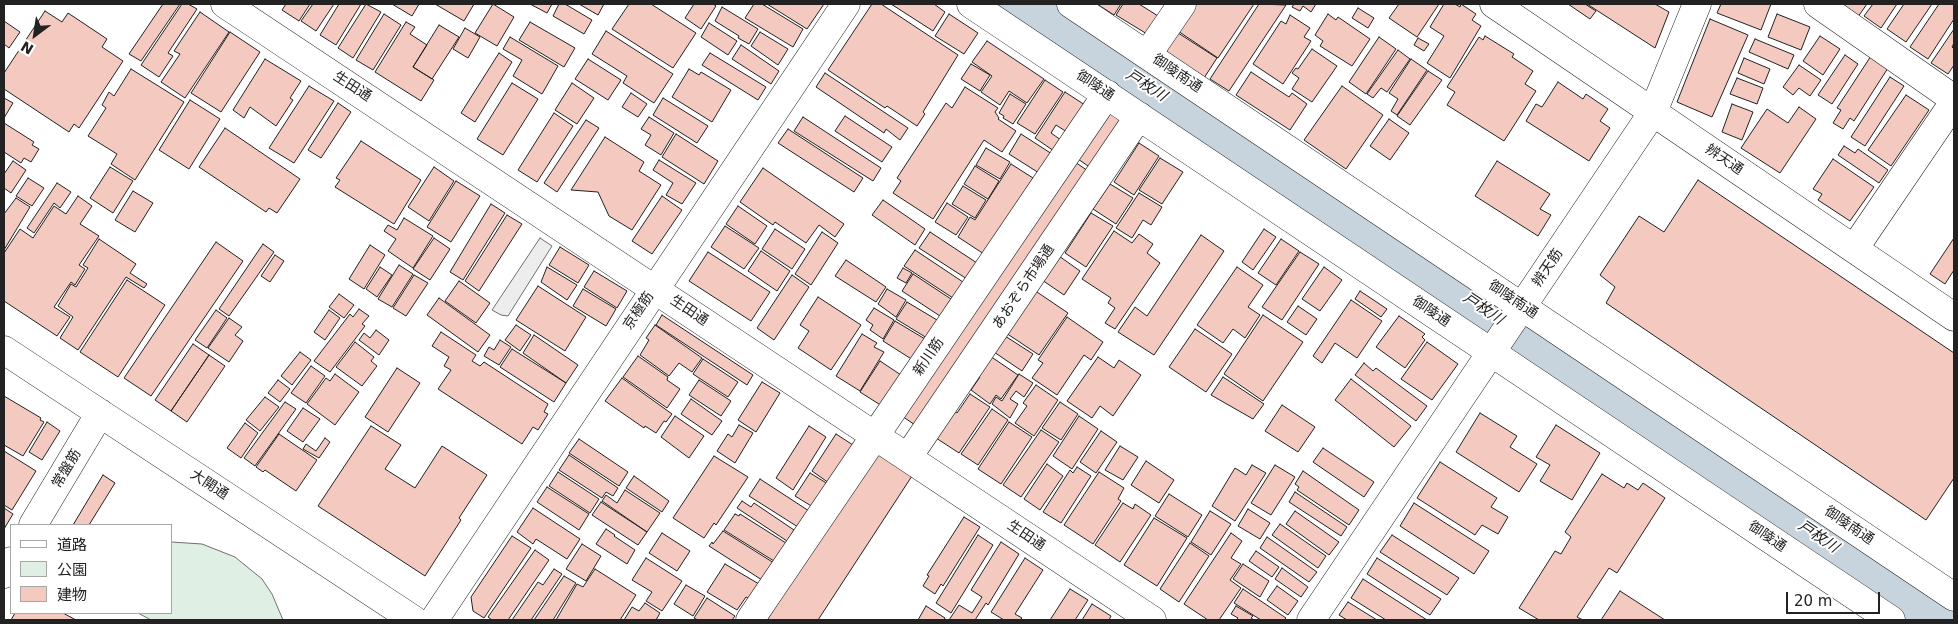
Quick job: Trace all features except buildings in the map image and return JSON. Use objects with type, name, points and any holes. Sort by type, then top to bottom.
[{"type":"street","name":"生田通","points":[[225,4],[1152,620]]},
{"type":"street","name":"京極筋","points":[[434,620],[846,4]]},
{"type":"street","name":"御陵通","points":[[971,4],[1494,349],[1891,620]]},
{"type":"street","name":"御陵南通","points":[[1071,4],[1520,310],[1954,597]]},
{"type":"street","points":[[1148,55],[1182,4]]},
{"type":"street","name":"辨天通","points":[[1494,4],[1954,317]]},
{"type":"street","name":"辨天筋","points":[[1311,620],[1653,112],[1697,4]]},
{"type":"street","points":[[1818,4],[1954,100],[1854,249]]},
{"type":"street","name":"新川筋","points":[[750,620],[1107,94]]},
{"type":"street","name":"あおぞら市場通","points":[[908,457],[1139,116]]},
{"type":"street","name":"大開通","points":[[4,350],[414,620]]},
{"type":"street","name":"常盤筋","points":[[34,524],[100,413]]},
{"type":"street","points":[[4,574],[10,563]]},
{"type":"green space","points":[[172,542],[202,544],[235,557],[262,579],[272,594],[283,620],[151,620],[140,614],[172,614]]},
{"type":"shaded area","points":[[540,238],[552,246],[508,316],[501,315],[492,310]]},
{"type":"waterway","name":"戸枚川","points":[[1022,4],[1475,304],[1941,620]]}]
